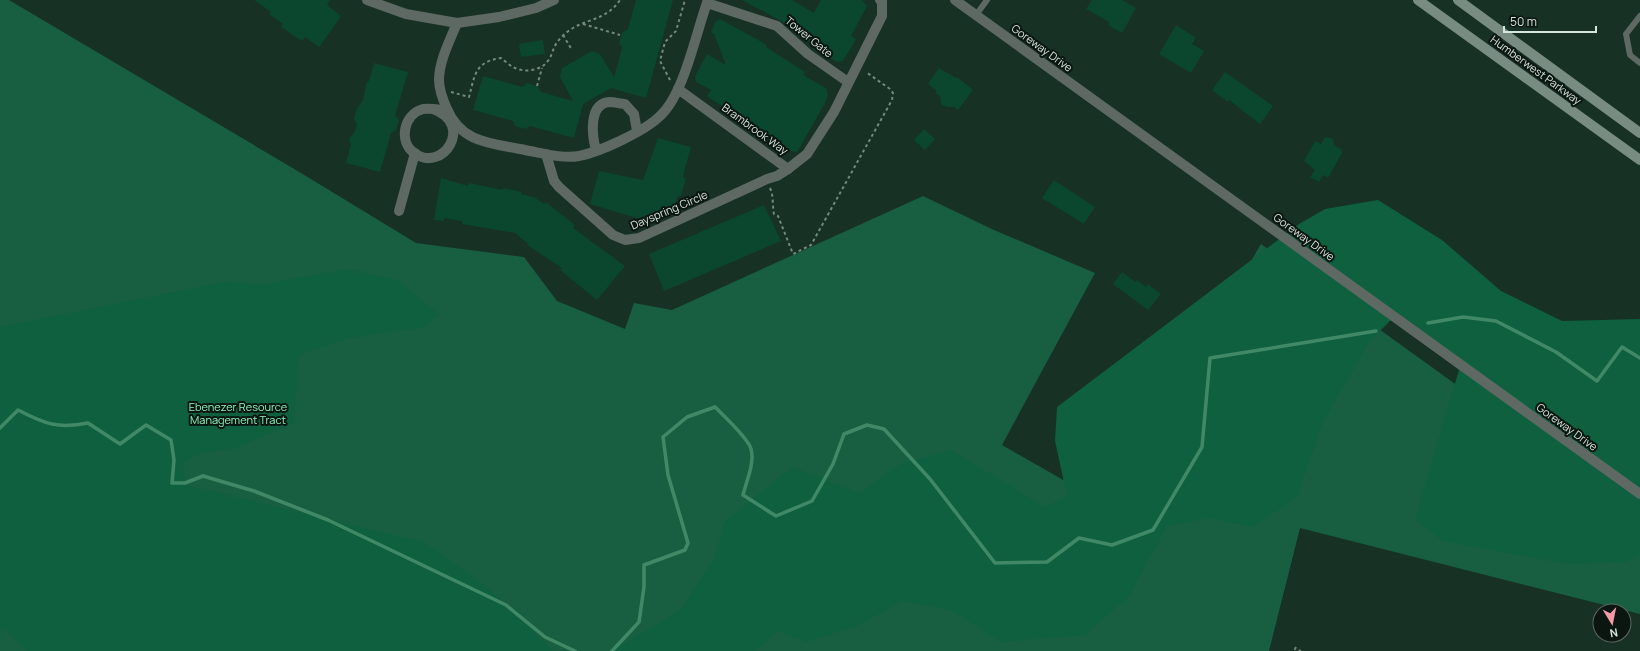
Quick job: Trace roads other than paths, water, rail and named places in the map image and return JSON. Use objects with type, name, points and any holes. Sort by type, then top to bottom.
[{"type":"main road","name":"Humberwest Parkway","points":[[1418,0],[1640,160]]},
{"type":"main road","name":"Humberwest Parkway","points":[[1458,0],[1640,133]]},
{"type":"street","points":[[367,0],[406,14],[458,23],[499,17],[536,8],[554,0]]},
{"type":"street","name":"Brambrook Way","points":[[678,89],[788,169],[807,154],[834,112],[882,16],[882,1],[880,0]]},
{"type":"street","name":"Goreway Drive","points":[[955,0],[1640,494]]},
{"type":"street","points":[[458,23],[445,52],[439,80],[442,98],[456,124],[470,137],[486,143],[546,154],[579,156],[623,140],[660,117],[676,97],[707,2]]},
{"type":"street","name":"Tower Gate","points":[[707,2],[777,26],[808,54],[848,82]]},
{"type":"street","points":[[596,150],[593,140],[593,118],[599,107],[609,102],[626,104],[634,114],[637,131]]},
{"type":"street","points":[[448,111],[423,109],[415,113],[407,124],[405,138],[408,147],[415,153],[424,157],[434,157],[444,153],[451,145],[456,124]]},
{"type":"street","points":[[432,109],[441,112],[448,118],[453,126],[454,136]]},
{"type":"street","points":[[399,211],[415,153]]},
{"type":"street","name":"Dayspring Circle","points":[[546,154],[554,181],[559,187],[613,235],[625,240],[639,238],[767,179],[777,176],[788,169]]},
{"type":"lane","points":[[976,15],[987,0]]},
{"type":"lane","points":[[1640,16],[1626,34],[1630,55],[1640,62]]},
{"type":"waterway","points":[[1428,323],[1463,317],[1496,321],[1556,352],[1597,381],[1622,347],[1640,358]]},
{"type":"waterway","points":[[612,651],[639,622],[644,587],[644,565],[685,550],[688,543],[668,475],[663,437],[687,417],[715,407],[741,433],[746,439],[752,454],[751,466],[743,495],[776,516],[812,501],[833,464],[844,434],[867,425],[884,429],[930,479],[995,563],[1047,562],[1079,538],[1112,545],[1153,530],[1202,447],[1210,358],[1376,331]]},
{"type":"waterway","points":[[0,428],[18,410],[36,419],[52,424],[77,425],[88,423],[120,444],[146,425],[171,440],[174,460],[172,483],[185,483],[203,476],[254,491],[328,520],[506,605],[545,637],[575,651]]},
{"type":"park label","name":"Ebenezer Resource Management Tract","points":[[238,413]]}]
